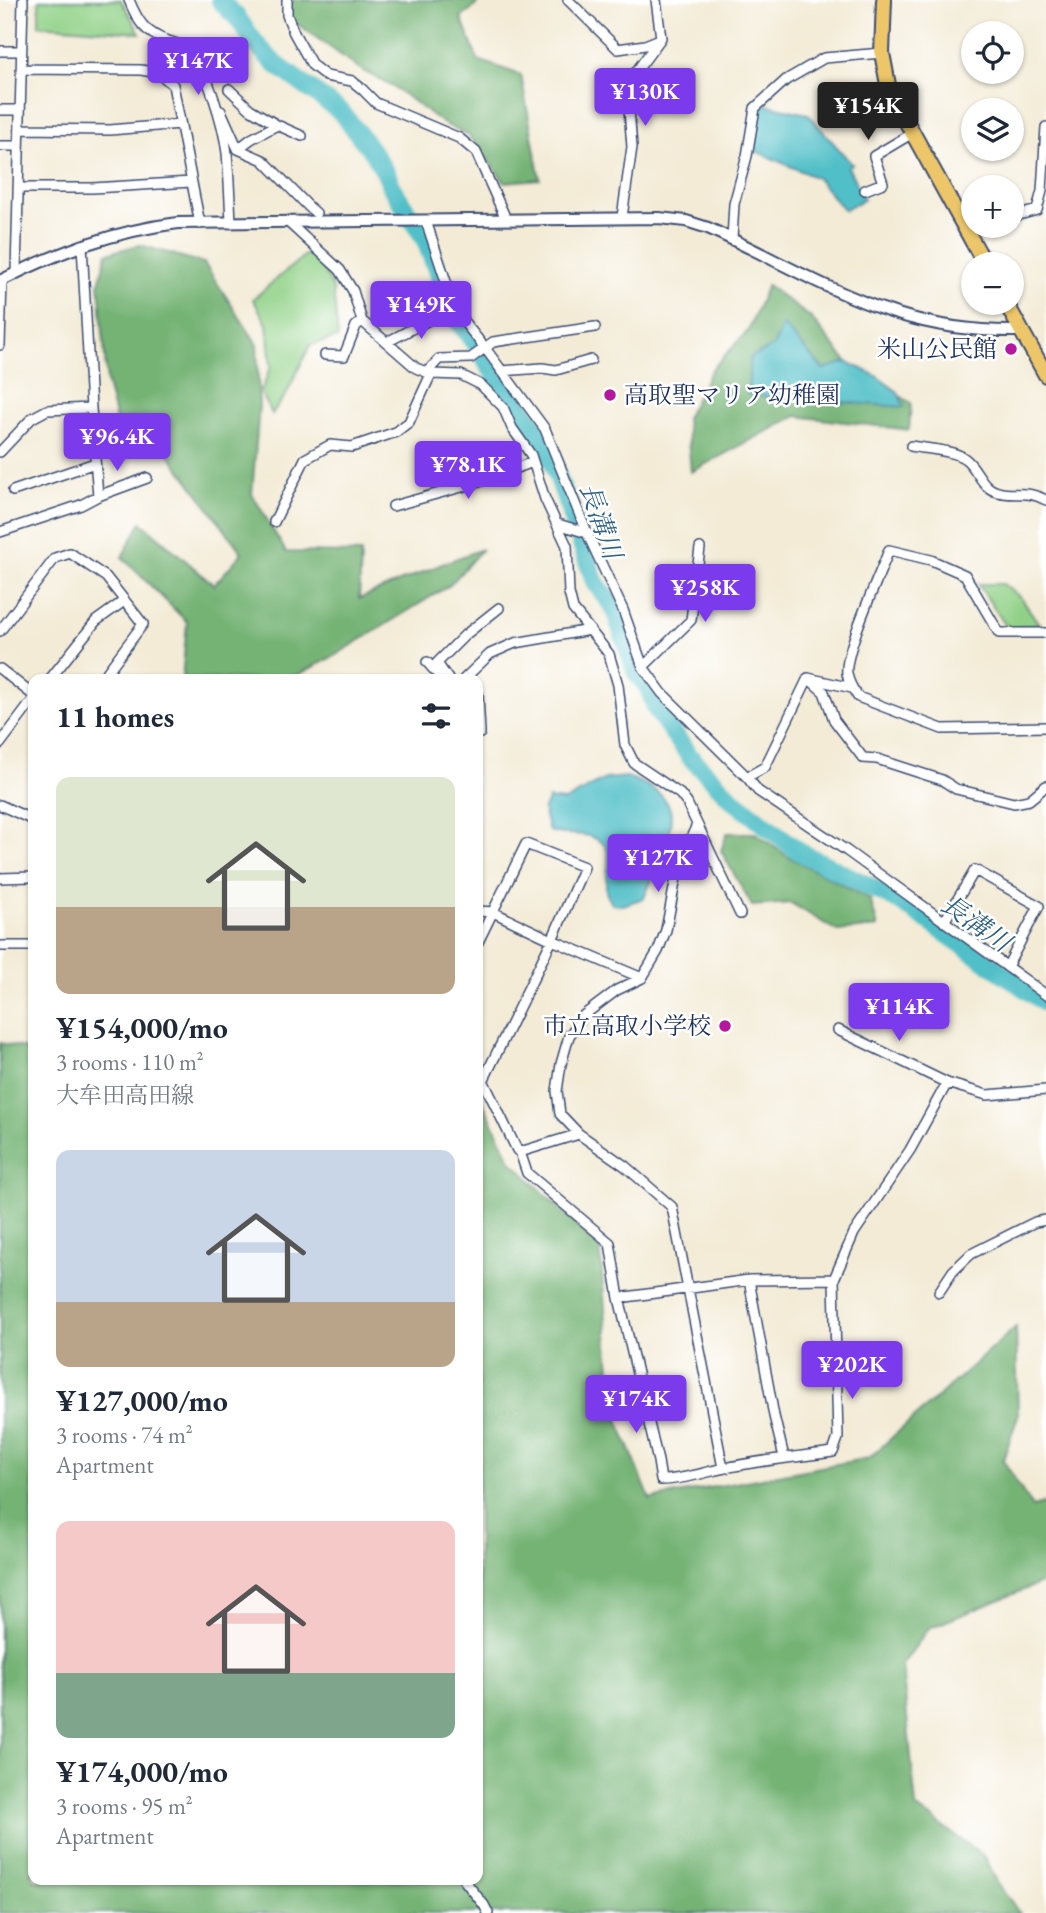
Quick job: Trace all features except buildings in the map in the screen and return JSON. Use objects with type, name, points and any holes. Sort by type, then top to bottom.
[{"type":"main road","points":[[884,0],[882,53],[889,90],[911,134],[961,212]]},
{"type":"main road","points":[[1013,315],[1046,375]]},
{"type":"street","points":[[16,273],[23,0]]},
{"type":"street","points":[[129,0],[135,16],[147,31],[187,47],[200,62],[238,149],[263,160],[316,213]]},
{"type":"street","points":[[286,0],[290,24],[312,65],[326,76],[352,81],[376,103],[459,138],[476,152],[506,219]]},
{"type":"street","points":[[568,0],[618,49],[645,45],[661,38]]},
{"type":"street","points":[[622,217],[632,147],[627,84],[661,38],[656,0]]},
{"type":"street","points":[[0,51],[21,51]]},
{"type":"street","points":[[732,239],[734,204],[747,156],[755,108],[786,80],[824,58],[882,53]]},
{"type":"street","points":[[21,69],[141,70],[159,73],[173,85],[200,224]]},
{"type":"street","points":[[211,87],[227,150],[231,223]]},
{"type":"street","points":[[229,89],[250,109],[302,136]]},
{"type":"street","points":[[0,110],[20,110]]},
{"type":"street","points":[[20,129],[110,130],[180,124]]},
{"type":"street","points":[[238,149],[277,125]]},
{"type":"street","points":[[1024,214],[1037,210],[1042,191],[1046,127]]},
{"type":"street","points":[[865,190],[883,183],[874,156],[911,134]]},
{"type":"street","points":[[0,146],[19,146]]},
{"type":"street","points":[[18,188],[93,188],[191,181]]},
{"type":"street","points":[[0,345],[1,281],[82,244],[178,223],[622,217],[686,221],[708,228],[855,298],[895,313],[934,323],[1022,331]]},
{"type":"street","points":[[426,221],[456,312],[545,429],[587,533],[623,610],[643,667],[663,693],[747,777],[758,792],[847,851],[1046,995]]},
{"type":"street","points":[[289,223],[340,270],[353,291],[362,321],[416,368],[429,373],[461,375],[481,385],[503,407],[512,428],[531,455],[544,499],[567,546],[569,593],[573,609],[609,654],[618,685],[625,746],[634,763],[680,794],[687,803],[740,914]]},
{"type":"street","points":[[82,244],[90,408],[98,496]]},
{"type":"street","points":[[387,342],[442,313]]},
{"type":"street","points":[[325,355],[344,356],[356,326],[362,321]]},
{"type":"street","points":[[274,522],[305,459],[330,445],[352,447],[396,432],[409,422],[429,373],[439,359],[471,358],[493,342],[595,327]]},
{"type":"street","points":[[501,371],[542,368],[556,370],[592,360]]},
{"type":"street","points":[[0,452],[32,418],[47,410],[90,408]]},
{"type":"street","points":[[911,446],[961,455],[970,462],[983,483],[997,492],[1024,492],[1046,500]]},
{"type":"street","points":[[393,506],[476,483],[533,462]]},
{"type":"street","points":[[13,491],[95,463]]},
{"type":"street","points":[[0,532],[81,505],[147,478]]},
{"type":"street","points":[[558,524],[587,533]]},
{"type":"street","points":[[643,667],[691,620],[699,548]]},
{"type":"street","points":[[1046,633],[999,633],[964,575],[931,560],[889,550],[854,638],[846,671],[852,688],[859,697],[943,729],[1046,727]]},
{"type":"street","points":[[0,631],[55,558],[70,553],[106,577],[144,624],[106,674]]},
{"type":"street","points":[[54,674],[96,621],[124,601]]},
{"type":"street","points":[[445,674],[437,663],[465,635],[499,608]]},
{"type":"street","points":[[469,674],[490,654],[515,643],[590,630]]},
{"type":"street","points":[[427,662],[438,674]]},
{"type":"street","points":[[476,667],[477,674]]},
{"type":"street","points":[[0,669],[28,694]]},
{"type":"street","points":[[747,777],[765,766],[808,678]]},
{"type":"street","points":[[808,678],[852,688]]},
{"type":"street","points":[[808,678],[824,692],[834,720],[863,758],[877,759],[942,780],[956,789],[1014,803],[1029,800],[1046,786]]},
{"type":"street","points":[[0,744],[28,705]]},
{"type":"street","points":[[0,805],[28,815]]},
{"type":"street","points":[[697,824],[679,862],[666,930],[658,951],[642,978],[617,990],[584,1015],[569,1036],[557,1091],[560,1114],[579,1134],[625,1166],[672,1207],[723,1468]]},
{"type":"street","points":[[483,932],[526,845],[584,867],[552,940],[483,1081],[516,1150],[520,1152],[527,1172],[610,1243],[661,1480],[674,1480],[784,1457],[833,1452],[838,1438],[834,1279],[855,1233],[910,1150],[947,1083]]},
{"type":"street","points":[[944,922],[975,870],[1039,906],[1007,967]]},
{"type":"street","points":[[0,878],[28,877]]},
{"type":"street","points":[[483,911],[493,912],[642,978]]},
{"type":"street","points":[[0,946],[28,946]]},
{"type":"street","points":[[838,1030],[947,1083],[987,1095],[1046,1090]]},
{"type":"street","points":[[520,1152],[579,1134]]},
{"type":"street","points":[[939,1292],[953,1271],[971,1254],[1035,1222],[1046,1220]]},
{"type":"street","points":[[620,1298],[749,1280],[834,1279]]},
{"type":"street","points":[[749,1280],[784,1457]]},
{"type":"street","points":[[468,1885],[488,1913]]},
{"type":"green space","points":[[39,0],[121,0],[140,33],[39,25]]},
{"type":"green space","points":[[283,0],[479,0],[461,18],[478,60],[521,75],[540,179],[505,182],[468,135],[444,124],[292,20]]},
{"type":"green space","points":[[140,245],[204,263],[257,344],[259,406],[252,494],[286,552],[361,553],[359,599],[482,549],[450,585],[336,655],[300,674],[182,674],[187,622],[122,557],[141,522],[214,585],[242,553],[165,449],[116,420],[107,384],[99,283],[107,253]]},
{"type":"green space","points":[[312,249],[333,288],[338,338],[310,345],[287,393],[272,414],[261,392],[271,366],[267,324],[253,299]]},
{"type":"green space","points":[[767,285],[811,318],[847,362],[911,403],[909,430],[796,416],[691,472],[686,418],[712,369],[748,331]]},
{"type":"green space","points":[[978,584],[1003,584],[1021,598],[1039,624],[1008,629]]},
{"type":"green space","points":[[727,833],[755,833],[789,857],[870,899],[878,927],[837,931],[791,903],[752,906],[721,851]]},
{"type":"green space","points":[[0,1043],[28,1049],[28,1885],[483,1885],[483,1102],[511,1161],[600,1248],[613,1407],[650,1499],[869,1458],[1016,1327],[1018,1416],[1003,1460],[1032,1507],[1046,1503],[1046,1581],[929,1628],[902,1665],[916,1807],[985,1857],[999,1886],[1020,1913],[0,1913]]},
{"type":"water","points":[[763,104],[808,114],[852,164],[848,167],[864,199],[844,210],[817,178],[751,149]]},
{"type":"water","points":[[783,325],[823,369],[847,362],[875,375],[898,392],[904,407],[748,395],[750,358],[773,347]]},
{"type":"water","points":[[627,777],[658,793],[667,803],[671,818],[662,853],[644,898],[623,905],[612,904],[607,894],[608,857],[604,845],[589,836],[549,831],[543,810],[549,799],[565,801],[605,779]]},
{"type":"waterway","name":"長溝川","points":[[220,0],[274,63],[341,112],[372,151],[390,185],[425,239],[454,316],[531,421],[550,454],[595,582],[614,608],[636,672],[648,687],[657,711],[691,758],[733,800],[800,852],[901,902],[1046,1003]]},
{"type":"place","name":"米山公民館","points":[[1011,349]]},
{"type":"place","name":"高取聖マリア幼稚園","points":[[610,395]]},
{"type":"place","name":"市立高取小学校","points":[[725,1026]]}]
